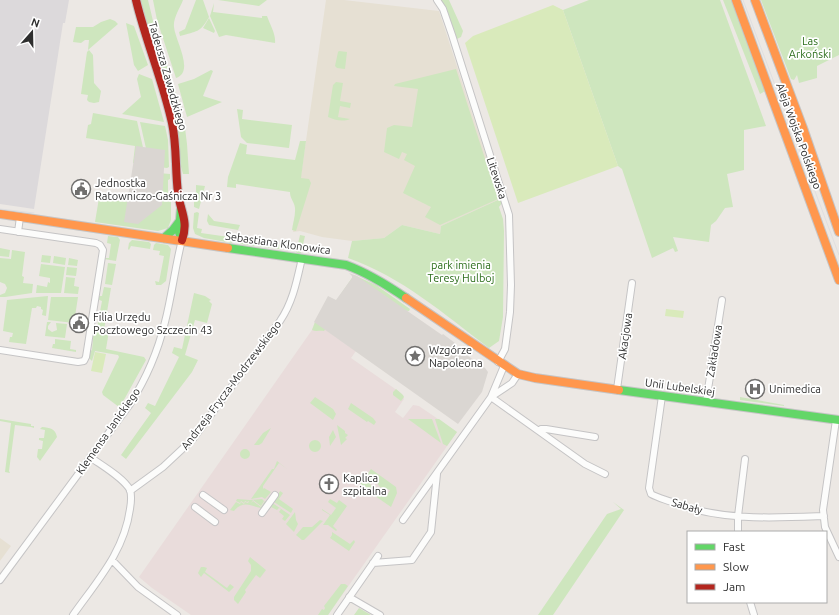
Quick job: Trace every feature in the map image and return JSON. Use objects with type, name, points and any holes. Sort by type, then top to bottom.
[{"type":"street","name":"Tadeusza Zawadzkiego","points":[[136,0],[172,122],[176,149],[178,194],[186,222],[186,231],[182,240]]},
{"type":"street","name":"Litewska","points":[[437,0],[443,9],[452,34],[509,215],[511,280],[510,312],[505,349],[501,364]]},
{"type":"street","name":"Aleja Wojska Polskiego","points":[[736,0],[839,280]]},
{"type":"street","name":"Aleja Wojska Polskiego","points":[[755,0],[839,230]]},
{"type":"street","name":"Tadeusza Zawadzkiego","points":[[181,206],[179,232],[182,240]]},
{"type":"street","name":"Sebastiana Klonowica","points":[[0,214],[346,265],[373,276],[501,364]]},
{"type":"street","points":[[18,232],[20,217]]},
{"type":"street","points":[[164,238],[179,222]]},
{"type":"street","points":[[0,229],[96,243],[102,247],[86,357],[84,361],[78,362],[0,350]]},
{"type":"street","name":"Klemensa Janickiego","points":[[0,580],[134,397],[151,365],[166,322],[182,240]]},
{"type":"street","name":"Andrzeja Frycza-Modrzewskiego","points":[[130,491],[163,467],[192,439],[280,321],[293,297],[302,258]]},
{"type":"street","name":"Akacjowa","points":[[617,389],[632,283]]},
{"type":"street","name":"Zakładowa","points":[[706,402],[722,300]]},
{"type":"street","name":"Unii Lubelskiej","points":[[501,364],[518,374],[535,378],[838,420]]},
{"type":"street","points":[[403,520],[491,397],[501,364]]},
{"type":"street","points":[[491,397],[512,383],[518,374]]},
{"type":"street","name":"Sabały","points":[[662,396],[649,491],[654,495],[686,507],[738,516],[768,518],[824,516]]},
{"type":"street","points":[[491,397],[585,464],[605,474]]},
{"type":"street","points":[[827,531],[825,527],[824,506],[838,420]]},
{"type":"street","points":[[539,431],[541,429],[546,429],[595,437]]},
{"type":"street","points":[[73,615],[112,560],[122,540],[128,522],[131,502],[130,491],[120,479],[90,457]]},
{"type":"street","points":[[738,531],[738,516],[745,460]]},
{"type":"street","points":[[373,563],[412,560],[431,532],[437,472]]},
{"type":"street","points":[[203,495],[224,510]]},
{"type":"street","points":[[262,513],[274,495]]},
{"type":"street","points":[[195,507],[215,522]]},
{"type":"street","points":[[827,531],[839,557]]},
{"type":"street","points":[[337,615],[378,556]]},
{"type":"street","points":[[112,560],[138,587],[176,615]]},
{"type":"street","points":[[349,597],[380,615]]},
{"type":"street","points":[[750,603],[754,615]]},
{"type":"shaded area","points":[[0,0],[69,0],[65,23],[63,23],[34,209],[0,204]]},
{"type":"shaded area","points":[[326,0],[344,0],[439,11],[500,199],[441,226],[440,234],[402,225],[384,238],[352,241],[322,237],[300,231],[293,232]]},
{"type":"shaded area","points":[[136,146],[165,150],[162,205],[138,224],[124,222]]},
{"type":"shaded area","points":[[349,273],[357,276],[442,335],[443,334],[455,343],[454,346],[485,368],[488,372],[482,392],[458,424],[314,322],[328,296],[336,300],[352,278]]},
{"type":"shaded area","points":[[315,322],[356,351],[351,358],[401,393],[404,399],[395,412],[403,418],[413,405],[419,406],[457,432],[328,615],[191,615],[152,588],[139,577],[312,330]]},
{"type":"shaded area","points":[[0,538],[11,546],[0,561]]},
{"type":"green space","points":[[140,0],[148,0],[168,71],[162,73],[144,19]]},
{"type":"green space","points":[[153,0],[183,0],[176,17],[174,27],[184,63],[184,69],[181,75],[176,78],[157,20]]},
{"type":"green space","points":[[196,0],[203,0],[209,17],[198,31],[180,36],[179,32],[185,29]]},
{"type":"green space","points":[[218,0],[267,0],[259,6]]},
{"type":"green space","points":[[441,0],[449,0],[463,31],[461,37],[457,39],[448,13]]},
{"type":"green space","points":[[589,0],[720,0],[766,126],[744,130],[744,170],[727,174],[733,207],[725,208],[716,221],[711,225],[709,242],[673,237],[678,251],[675,252],[673,248],[652,258],[622,169],[618,166],[563,10]]},
{"type":"green space","points":[[723,0],[733,0],[767,90],[760,94]]},
{"type":"green space","name":"Las Arkoński","points":[[761,0],[839,0],[839,55],[817,66],[817,78],[799,83],[797,75],[794,80],[791,79]]},
{"type":"green space","points":[[214,3],[213,12],[262,18],[262,16],[267,16],[274,33],[275,43],[226,35],[219,37],[210,16]]},
{"type":"green space","points":[[553,5],[563,10],[618,166],[518,203],[465,43],[473,36]]},
{"type":"green space","points":[[209,18],[215,31],[214,33],[203,28]]},
{"type":"green space","points":[[110,19],[118,24],[88,50],[89,40],[85,40],[81,43],[73,42],[76,27],[93,27]]},
{"type":"green space","points":[[126,23],[134,26],[148,65],[138,71],[134,65]]},
{"type":"green space","points":[[89,50],[93,55],[94,83],[101,91],[99,102],[94,103],[87,100],[88,95],[81,94],[87,52]]},
{"type":"green space","points":[[339,51],[347,52],[345,69],[337,68],[335,66]]},
{"type":"green space","points":[[456,69],[498,199],[440,225],[425,217],[431,207],[403,193],[415,166],[404,160],[407,154],[402,152],[399,159],[384,152],[387,128],[394,125],[412,127],[418,89],[394,86],[395,84]]},
{"type":"green space","points":[[211,70],[213,71],[203,96],[222,102],[187,117],[178,84],[194,79]]},
{"type":"green space","points":[[139,74],[152,79],[164,122],[122,114],[141,97],[137,79]]},
{"type":"green space","points":[[336,82],[343,83],[340,101],[351,103],[350,108],[340,106],[338,117],[350,119],[339,120],[328,117],[333,85]]},
{"type":"green space","points":[[168,86],[174,86],[185,128],[189,174],[183,174],[180,163],[167,89]]},
{"type":"green space","points":[[237,109],[243,110],[242,119],[292,125],[289,148],[247,143],[241,137]]},
{"type":"green space","points":[[93,113],[137,121],[147,165],[133,163],[135,146],[86,138],[88,125],[91,124]]},
{"type":"green space","points":[[140,122],[165,126],[168,140],[169,167],[150,166]]},
{"type":"green space","points":[[300,141],[306,141],[301,178],[309,179],[311,183],[296,231],[292,230],[295,207],[290,192],[236,184],[236,188],[227,187],[228,177],[240,143],[247,145],[246,154],[295,160]]},
{"type":"green space","points":[[158,173],[170,174],[170,179],[168,180],[168,192],[171,192],[171,220],[168,228],[158,231],[95,222],[99,198],[128,202]]},
{"type":"green space","points":[[196,185],[205,186],[199,209],[194,207],[194,193],[196,192]]},
{"type":"green space","name":"park imienia Teresy Hulboj","points":[[500,199],[502,203],[499,207],[503,219],[504,231],[503,317],[499,341],[489,348],[422,297],[386,275],[348,258],[352,241],[384,238],[402,225],[440,234],[441,226]]},
{"type":"green space","points":[[194,213],[199,213],[197,228],[202,229],[201,233],[229,237],[230,233],[234,238],[232,243],[204,238],[195,234],[193,228]]},
{"type":"green space","points":[[208,214],[214,221],[240,225],[238,230],[209,225],[207,221]]},
{"type":"green space","points":[[300,235],[305,236],[301,253],[298,254],[296,252]]},
{"type":"green space","points":[[108,236],[118,237],[120,240],[116,261],[104,259],[109,258],[111,244],[107,243]]},
{"type":"green space","points":[[245,236],[245,240],[282,245],[279,249],[240,244],[240,239]]},
{"type":"green space","points":[[132,240],[149,242],[151,244],[150,249],[131,246],[129,250],[129,243]]},
{"type":"green space","points":[[156,243],[168,245],[171,249],[166,281],[161,285],[156,285],[155,281],[159,282],[164,256],[159,255],[160,251],[153,250]]},
{"type":"green space","points":[[0,248],[10,250],[9,257],[0,256]]},
{"type":"green space","points":[[12,250],[25,252],[22,276],[24,277],[23,283],[33,284],[32,293],[0,297],[0,295],[5,293],[7,288],[5,284],[0,282],[0,258],[11,259]]},
{"type":"green space","points":[[42,255],[51,256],[50,263],[41,262]]},
{"type":"green space","points":[[54,256],[66,258],[65,265],[53,263]]},
{"type":"green space","points":[[69,258],[78,260],[77,266],[68,265]]},
{"type":"green space","points":[[108,263],[116,264],[112,285],[105,284]]},
{"type":"green space","points":[[41,264],[65,267],[61,293],[36,293],[37,285],[47,287],[48,282],[50,283],[50,278],[39,276]]},
{"type":"green space","points":[[67,267],[77,268],[76,276],[66,275]]},
{"type":"green space","points":[[354,275],[376,285],[410,309],[409,311],[341,304],[336,301]]},
{"type":"green space","points":[[66,277],[75,278],[74,286],[79,287],[78,294],[64,293]]},
{"type":"green space","points":[[104,287],[111,288],[104,330],[109,331],[106,349],[144,357],[146,360],[119,407],[103,395],[102,392],[119,357],[118,355],[95,351],[92,361],[89,358],[89,352],[92,350],[93,339],[91,337],[92,333],[96,333],[102,301],[97,299],[98,296],[102,296]]},
{"type":"green space","points":[[194,293],[205,296],[211,300],[209,301],[212,304],[207,323],[195,320],[185,355],[198,360],[192,372],[126,459],[121,455],[151,413],[145,408],[148,403],[155,406],[179,357],[172,353],[174,347],[182,349]]},
{"type":"green space","points":[[48,296],[46,316],[42,315],[43,310],[41,307],[37,306],[36,308],[32,308],[26,344],[9,342],[13,333],[3,331],[7,300]]},
{"type":"green space","points":[[51,297],[78,297],[74,323],[48,320]]},
{"type":"green space","points":[[666,309],[684,311],[683,318],[665,316]]},
{"type":"green space","points":[[47,322],[51,322],[48,329],[52,332],[57,330],[56,323],[67,324],[65,338],[45,336]]},
{"type":"green space","points":[[315,322],[329,324],[324,331],[315,331],[312,330]]},
{"type":"green space","points":[[55,339],[71,341],[70,349],[76,350],[76,352],[52,348],[53,344],[55,344]]},
{"type":"green space","points":[[95,352],[106,354],[102,373],[91,371]]},
{"type":"green space","points":[[396,389],[404,397],[401,401],[393,395],[393,392]]},
{"type":"green space","points":[[315,397],[333,409],[336,414],[333,420],[310,403]]},
{"type":"green space","points":[[740,397],[784,405],[784,406],[740,400]]},
{"type":"green space","points":[[351,403],[373,418],[376,422],[374,425],[348,409]]},
{"type":"green space","points":[[0,419],[31,424],[31,426],[34,426],[34,428],[15,425],[9,471],[10,473],[5,472],[11,423],[0,421]]},
{"type":"green space","points":[[408,419],[432,419],[441,443]]},
{"type":"green space","points":[[435,419],[439,419],[457,432],[447,446],[443,444]]},
{"type":"green space","points":[[337,425],[348,435],[345,438],[347,439],[341,445]]},
{"type":"green space","points":[[42,427],[53,430],[57,437],[40,461],[37,457],[38,449],[42,449],[43,441],[39,440],[39,438],[44,438],[45,430],[40,429]]},
{"type":"green space","points":[[271,428],[262,443],[259,445],[254,445],[263,433]]},
{"type":"green space","points":[[333,430],[336,437],[330,446],[329,437]]},
{"type":"green space","points":[[313,440],[317,440],[321,446],[317,452],[313,452],[309,448],[309,444]]},
{"type":"green space","points":[[243,449],[247,449],[249,450],[249,458],[243,459],[240,456],[240,452]]},
{"type":"green space","points":[[277,461],[287,469],[279,463],[263,486],[263,489],[264,488],[271,492],[265,499],[262,497],[251,499],[272,469],[274,469]]},
{"type":"green space","points":[[371,469],[396,487],[397,493],[391,507],[362,487],[360,482],[361,477],[364,479]],"holes":[[[374,479],[380,487],[390,490],[386,497],[379,488],[370,485]]]},
{"type":"green space","points":[[280,491],[283,493],[279,499],[293,509],[291,513],[274,502]]},
{"type":"green space","points":[[237,499],[262,499],[264,501],[261,506],[253,500],[251,503],[253,501],[261,507],[265,501],[267,502],[261,508],[244,505],[234,511],[230,510],[236,502],[240,504],[241,502],[244,504],[245,502],[248,503],[249,501],[245,501],[244,503],[241,501],[240,503],[236,501]]},
{"type":"green space","points":[[330,499],[337,503],[339,500],[347,506],[333,526],[337,530],[336,531],[328,525],[323,525],[330,515],[322,509],[331,515],[336,508],[328,502]]},
{"type":"green space","points":[[271,502],[290,515],[285,521],[282,519],[284,516],[279,512],[281,509],[279,508],[277,510],[271,507],[269,510],[267,509]]},
{"type":"green space","points":[[613,502],[624,510],[553,615],[538,615],[607,514],[621,509]]},
{"type":"green space","points":[[295,512],[298,524],[294,532],[286,524]]},
{"type":"green space","points":[[320,520],[323,521],[304,540],[296,535],[303,527],[312,527]]},
{"type":"green space","points":[[332,532],[350,544],[354,540],[355,542],[349,551],[330,538]]},
{"type":"green space","points":[[250,557],[266,570],[260,578],[256,575],[245,590],[246,592],[238,604],[234,600],[234,597],[251,571],[251,565],[248,561]]},
{"type":"green space","points":[[201,567],[207,568],[205,572],[227,588],[230,584],[234,587],[229,592],[204,573],[201,577],[198,573]]},
{"type":"green space","points":[[341,584],[348,586],[328,615],[318,615],[322,609],[324,610],[324,606]]},
{"type":"green space","points":[[359,608],[371,615],[354,615]]},
{"type":"tram line","points":[[743,0],[839,255]]},
{"type":"tram line","points":[[0,209],[34,213]]},
{"type":"traffic: fast","points":[[181,208],[179,232],[182,240]]},
{"type":"traffic: fast","points":[[164,238],[179,222]]},
{"type":"traffic: fast","points":[[228,248],[346,265],[392,288],[406,298]]},
{"type":"traffic: fast","points":[[619,390],[839,420]]},
{"type":"traffic: slow","points":[[736,0],[839,280]]},
{"type":"traffic: slow","points":[[755,0],[803,128],[839,232]]},
{"type":"traffic: slow","points":[[0,214],[228,248]]},
{"type":"traffic: slow","points":[[406,298],[518,374],[535,378],[619,390]]},
{"type":"traffic: jam","points":[[136,0],[172,123],[175,140],[178,193],[185,227],[182,240]]},
{"type":"place","name":"Jednostka Ratowniczo-Gaśnicza Nr 3","points":[[81,189]]},
{"type":"place","name":"Filia Urzędu Pocztowego Szczecin 43","points":[[79,323]]},
{"type":"place","name":"Wzgórze Napoleona","points":[[415,356]]},
{"type":"place","name":"Unimedica","points":[[755,389]]},
{"type":"place","name":"Kaplica szpitalna","points":[[329,484]]}]
